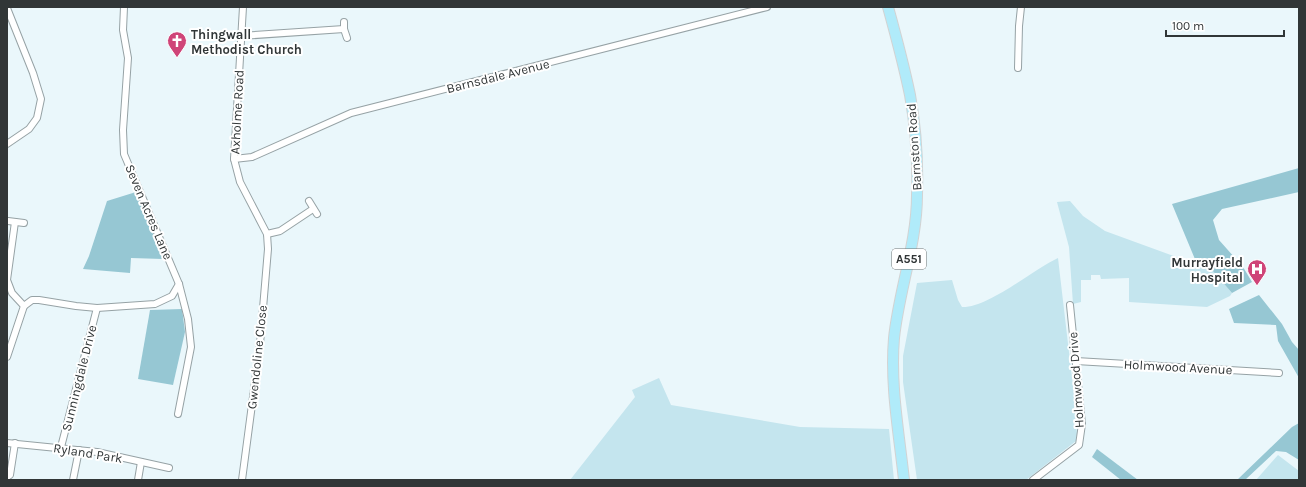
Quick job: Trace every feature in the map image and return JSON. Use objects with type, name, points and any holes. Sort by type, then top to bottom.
[{"type":"main road","name":"Barnston Road","points":[[888,7],[910,96],[916,152],[917,197],[912,244],[894,337],[893,367],[904,480]]},
{"type":"street","name":"Seven Acres Lane","points":[[124,7],[123,30],[128,58],[123,130],[124,154],[179,284],[184,300],[191,347],[178,414]]},
{"type":"street","name":"Axholme Road","points":[[243,7],[234,159],[240,182],[267,234]]},
{"type":"street","name":"Barnsdale Avenue","points":[[234,159],[252,157],[351,113],[767,7]]},
{"type":"street","points":[[1018,68],[1021,7]]},
{"type":"street","points":[[7,8],[33,72],[41,99],[37,118],[29,129],[7,144]]},
{"type":"street","points":[[344,22],[344,30],[347,38]]},
{"type":"street","points":[[241,36],[344,30]]},
{"type":"street","points":[[267,234],[280,231],[315,212],[308,201]]},
{"type":"street","points":[[8,221],[24,223]]},
{"type":"street","points":[[15,222],[7,280],[12,293],[24,306]]},
{"type":"street","name":"Gwendoline Close","points":[[242,480],[260,344],[268,249],[267,234]]},
{"type":"street","points":[[7,357],[24,306],[32,300],[97,308],[155,304],[172,296],[179,284]]},
{"type":"street","name":"Holmwood Drive","points":[[1033,480],[1079,445],[1082,424],[1070,305]]},
{"type":"street","name":"Sunningdale Drive","points":[[61,448],[97,308]]},
{"type":"street","name":"Holmwood Avenue","points":[[1076,361],[1279,373]]},
{"type":"street","name":"Ryland Park","points":[[7,442],[79,450],[169,468]]},
{"type":"street","points":[[10,477],[14,443]]},
{"type":"street","points":[[73,480],[79,450]]},
{"type":"street","points":[[138,480],[141,462]]},
{"type":"shaded area","points":[[1299,168],[1299,192],[1222,209],[1213,220],[1219,240],[1243,267],[1252,282],[1232,293],[1212,270],[1197,264],[1172,204]]},
{"type":"shaded area","points":[[136,192],[163,259],[131,258],[130,273],[83,269],[89,256],[107,201]]},
{"type":"shaded area","points":[[1070,201],[1083,216],[1105,231],[1212,270],[1232,293],[1230,296],[1207,307],[1129,302],[1129,278],[1101,279],[1100,275],[1091,275],[1091,280],[1081,280],[1081,302],[1073,304],[1069,247],[1057,202]]},
{"type":"shaded area","points":[[1058,258],[1074,395],[1077,434],[1076,441],[1026,480],[917,480],[903,382],[903,356],[917,283],[952,280],[958,300],[962,307],[972,306],[997,295]]},
{"type":"shaded area","points":[[1259,295],[1282,324],[1292,342],[1299,350],[1299,378],[1278,341],[1276,325],[1234,323],[1229,309]]},
{"type":"shaded area","points":[[182,309],[185,332],[173,385],[138,379],[150,310]]},
{"type":"shaded area","points":[[659,378],[671,405],[800,427],[889,429],[894,480],[570,480],[635,397],[632,390]]},
{"type":"shaded area","points":[[1299,423],[1299,460],[1286,452],[1276,451],[1245,480],[1237,480],[1292,427]]},
{"type":"shaded area","points":[[1097,449],[1138,480],[1121,480],[1092,457]]},
{"type":"shaded area","points":[[1278,455],[1299,471],[1299,480],[1256,480]]},
{"type":"place","name":"Thingwall Methodist Church","points":[[177,58]]},
{"type":"place","name":"Murrayfield Hospital","points":[[1257,286]]}]
